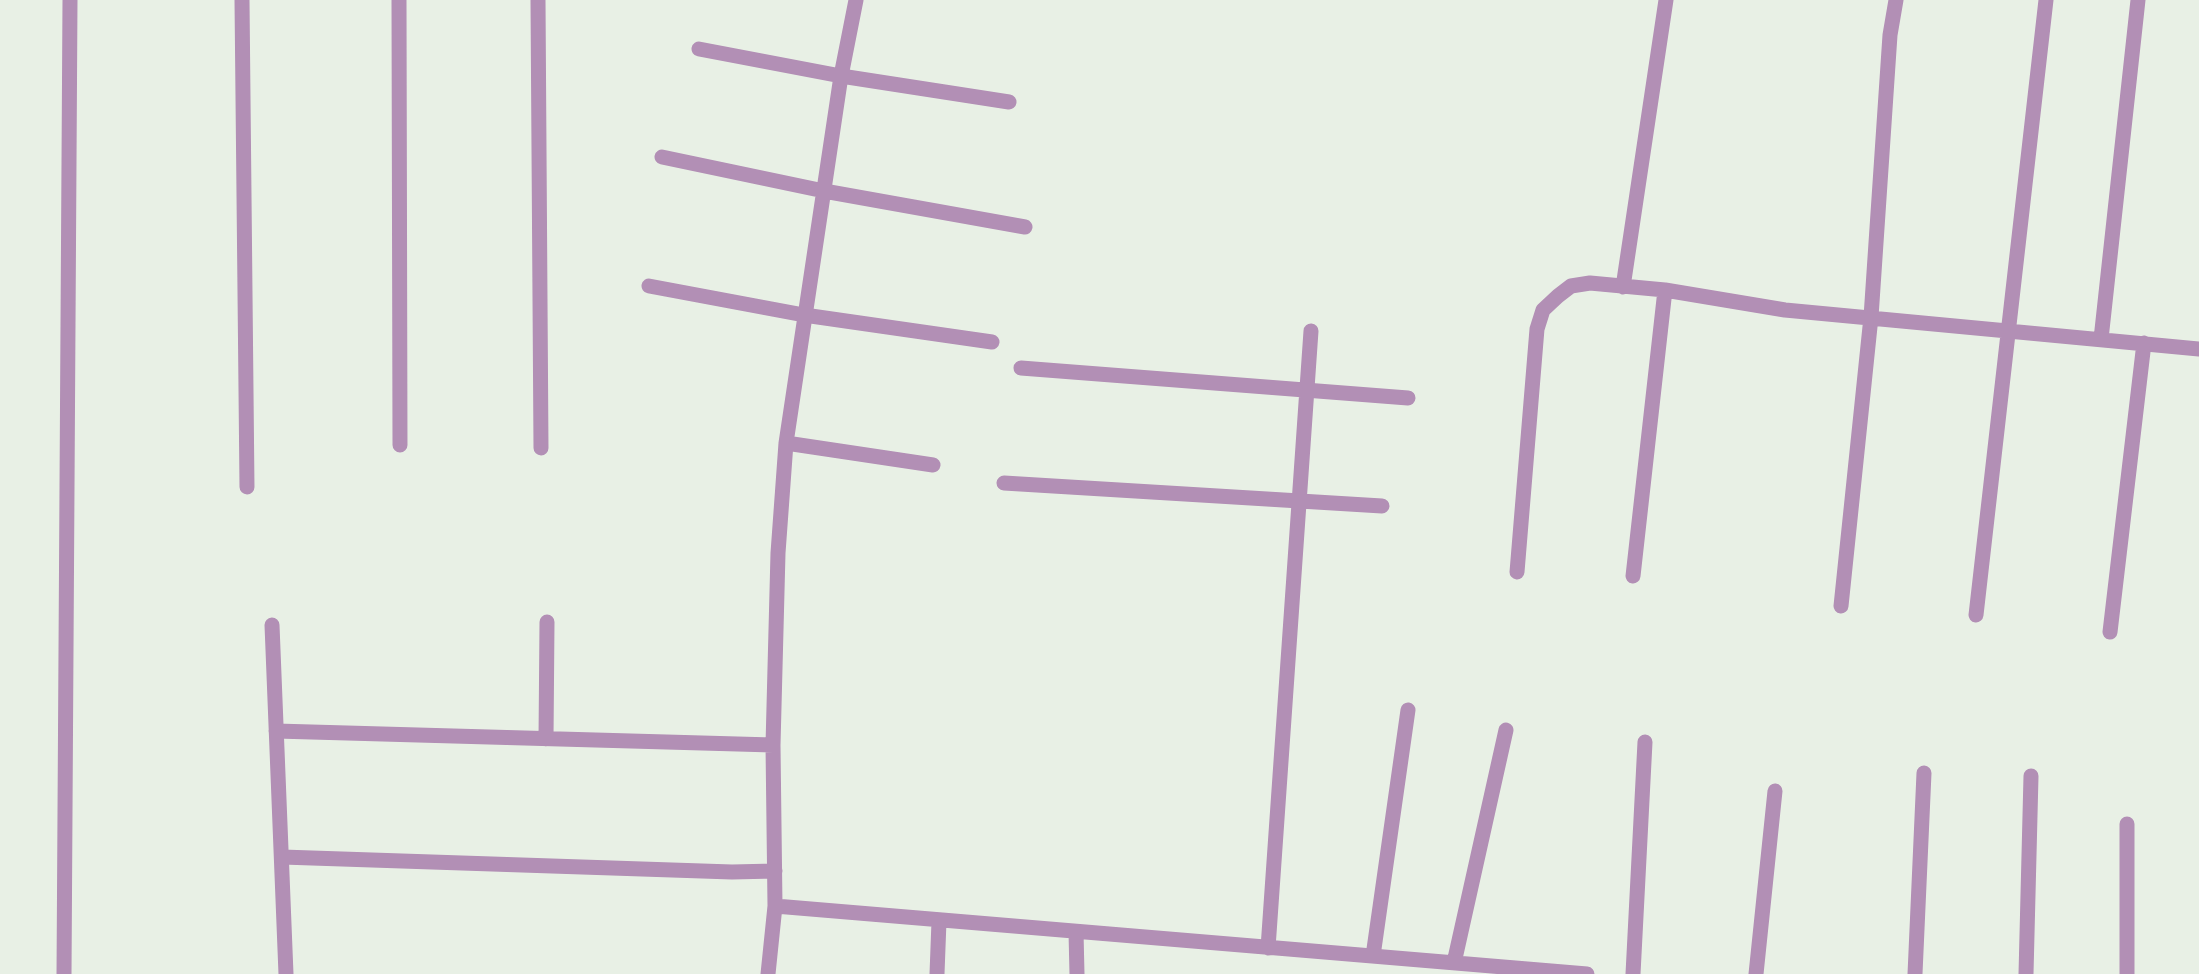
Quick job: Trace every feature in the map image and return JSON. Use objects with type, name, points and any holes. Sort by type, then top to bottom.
[{"type":"street","points":[[64,974],[70,0]]},
{"type":"street","points":[[242,0],[247,488]]},
{"type":"street","points":[[399,0],[400,445]]},
{"type":"street","points":[[538,0],[541,448]]},
{"type":"street","points":[[768,974],[775,906],[773,744],[778,553],[786,443],[841,76],[856,0]]},
{"type":"street","points":[[1623,287],[1666,0]]},
{"type":"street","points":[[1841,606],[1871,317],[1890,35],[1896,0]]},
{"type":"street","points":[[1976,615],[2046,0]]},
{"type":"street","points":[[2101,339],[2138,0]]},
{"type":"street","points":[[699,49],[841,76],[1010,102]]},
{"type":"street","points":[[662,157],[824,191],[1025,227]]},
{"type":"street","points":[[1517,572],[1537,329],[1543,310],[1571,286],[1590,283],[1665,290],[1785,310],[2199,349]]},
{"type":"street","points":[[649,286],[804,315],[993,342]]},
{"type":"street","points":[[1633,576],[1665,290]]},
{"type":"street","points":[[1268,948],[1311,331]]},
{"type":"street","points":[[2110,632],[2144,344]]},
{"type":"street","points":[[1021,368],[1408,398]]},
{"type":"street","points":[[786,443],[933,465]]},
{"type":"street","points":[[1004,483],[1382,506]]},
{"type":"street","points":[[546,739],[547,622]]},
{"type":"street","points":[[272,625],[286,974]]},
{"type":"street","points":[[1373,956],[1408,710]]},
{"type":"street","points":[[1454,963],[1506,730]]},
{"type":"street","points":[[276,731],[773,744]]},
{"type":"street","points":[[1633,974],[1645,742]]},
{"type":"street","points":[[1915,974],[1924,773]]},
{"type":"street","points":[[2026,974],[2031,776]]},
{"type":"street","points":[[1756,974],[1775,791]]},
{"type":"street","points":[[2127,824],[2127,974]]},
{"type":"street","points":[[282,857],[776,871]]},
{"type":"street","points":[[775,906],[1454,963],[1517,971],[1587,974]]},
{"type":"street","points":[[938,974],[939,921]]},
{"type":"street","points":[[1076,932],[1077,974]]}]
